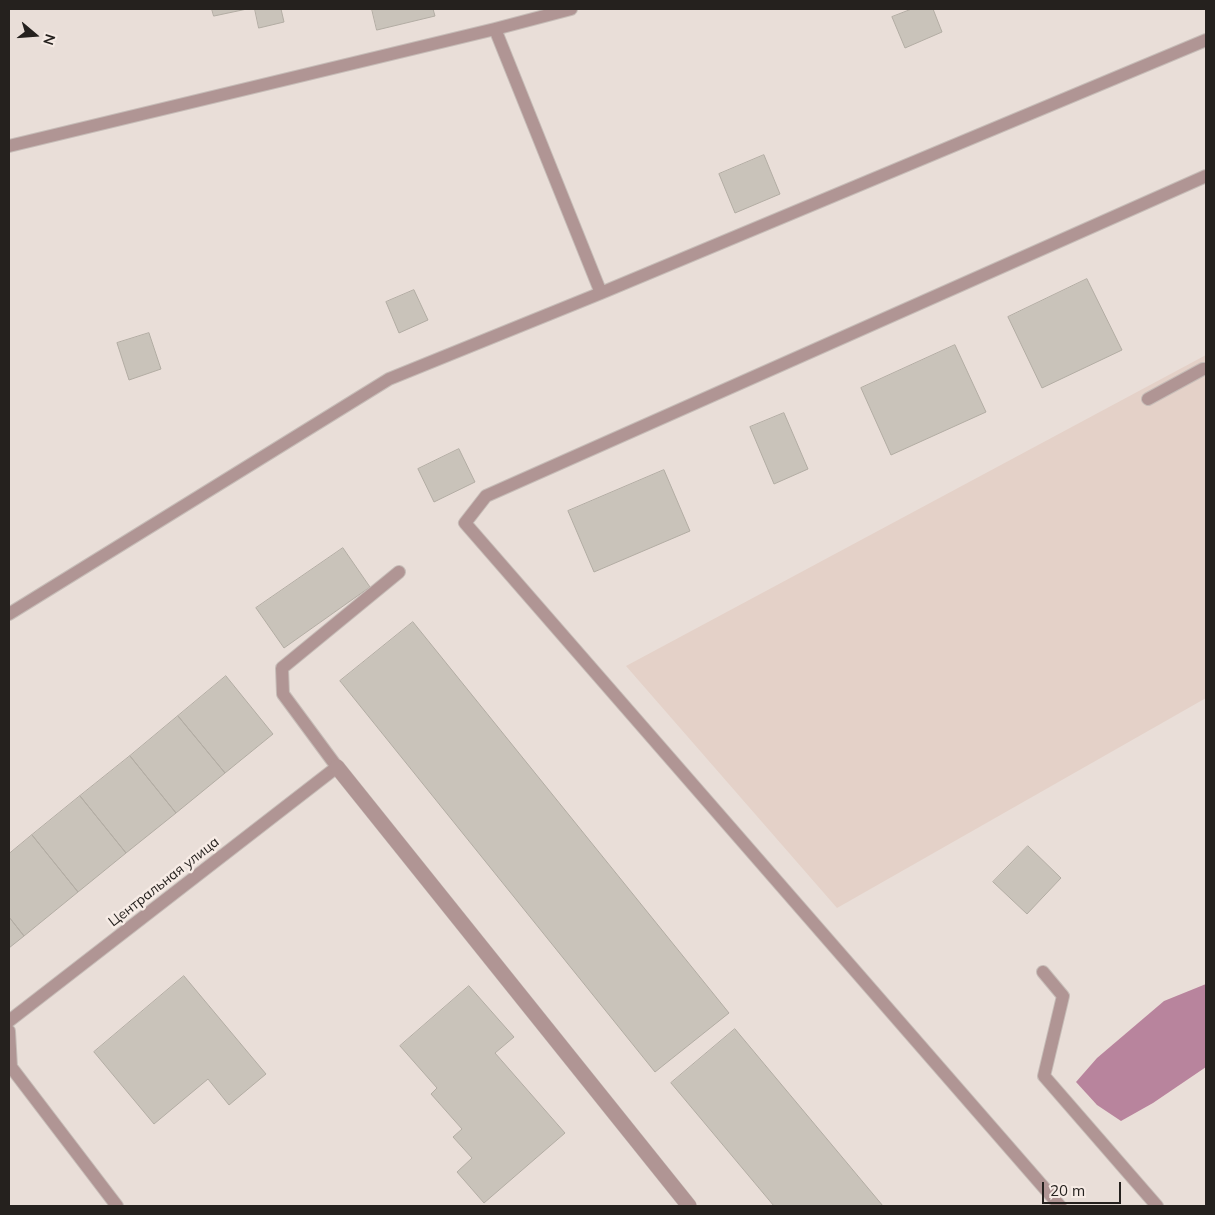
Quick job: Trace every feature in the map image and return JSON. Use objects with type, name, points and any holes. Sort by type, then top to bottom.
[{"type":"street","points":[[337,767],[689,1206]]},
{"type":"lane","points":[[9,146],[496,29],[571,9]]},
{"type":"lane","points":[[496,29],[601,293]]},
{"type":"lane","points":[[9,614],[389,379],[601,293],[1206,40]]},
{"type":"lane","points":[[1060,1206],[465,523],[486,496],[1206,176]]},
{"type":"lane","points":[[1148,399],[1206,369]]},
{"type":"lane","points":[[337,767],[283,694],[282,668],[399,572]]},
{"type":"lane","name":"Центральная улица","points":[[9,1021],[337,767]]},
{"type":"lane","points":[[1043,972],[1063,996],[1044,1076],[1157,1206]]},
{"type":"lane","points":[[9,1031],[11,1067],[117,1206]]},
{"type":"shaded area","points":[[1206,355],[1206,698],[837,908],[626,666]]},
{"type":"shaded area","points":[[1206,984],[1206,1067],[1153,1103],[1121,1121],[1097,1105],[1076,1082],[1097,1058],[1164,1001]]},
{"type":"building","points":[[212,9],[247,9],[214,16]]},
{"type":"building","points":[[255,9],[281,9],[284,22],[259,28]]},
{"type":"building","points":[[372,9],[433,9],[435,16],[377,30]]},
{"type":"building","points":[[912,9],[933,9],[942,32],[905,48],[892,17]]},
{"type":"building","points":[[764,155],[780,194],[735,213],[719,174]]},
{"type":"building","points":[[1087,279],[1122,350],[1042,388],[1008,317]]},
{"type":"building","points":[[414,290],[428,320],[399,333],[386,302]]},
{"type":"building","points":[[149,333],[161,369],[129,380],[117,343]]},
{"type":"building","points":[[955,345],[986,412],[891,455],[861,388]]},
{"type":"building","points":[[784,413],[808,469],[774,484],[750,427]]},
{"type":"building","points":[[459,449],[475,482],[434,502],[418,469]]},
{"type":"building","points":[[664,470],[690,531],[594,572],[568,511]]},
{"type":"building","points":[[343,548],[370,587],[284,648],[256,608]]},
{"type":"building","points":[[413,622],[729,1013],[655,1072],[340,681]]},
{"type":"building","points":[[226,676],[273,734],[225,773],[178,716]]},
{"type":"building","points":[[178,716],[225,773],[176,813],[130,756]]},
{"type":"building","points":[[130,756],[176,813],[126,853],[80,796]]},
{"type":"building","points":[[80,796],[126,853],[78,892],[32,835]]},
{"type":"building","points":[[32,835],[78,892],[24,936],[9,917],[9,854]]},
{"type":"building","points":[[1028,846],[1061,878],[1027,914],[993,882]]},
{"type":"building","points":[[9,917],[24,936],[9,948]]},
{"type":"building","points":[[184,976],[266,1074],[229,1105],[208,1079],[154,1124],[94,1052]]},
{"type":"building","points":[[469,986],[514,1037],[495,1053],[565,1133],[484,1203],[457,1172],[472,1158],[453,1137],[462,1129],[431,1094],[437,1088],[400,1046]]},
{"type":"building","points":[[735,1029],[883,1206],[774,1206],[671,1083]]}]
